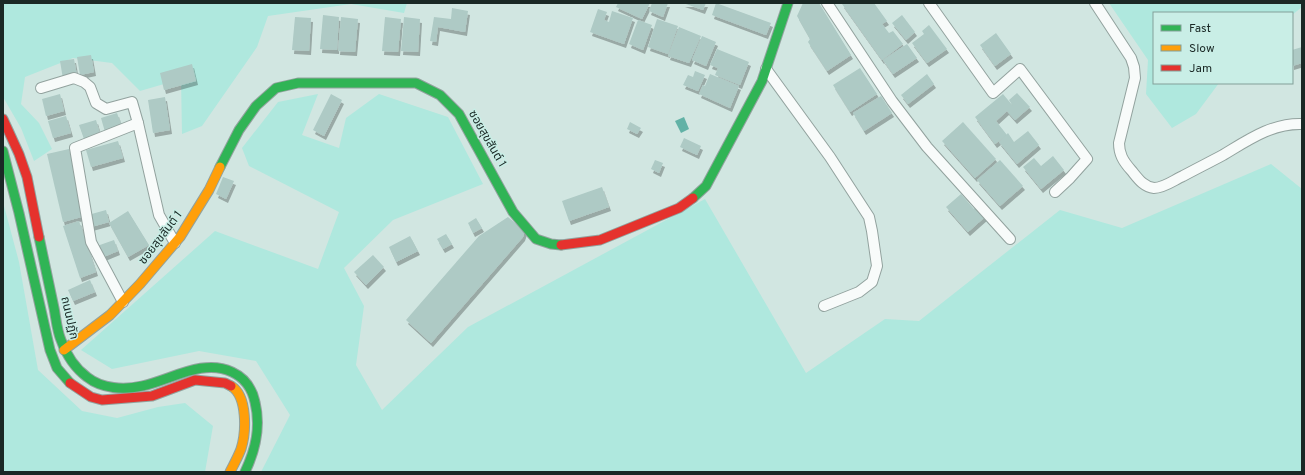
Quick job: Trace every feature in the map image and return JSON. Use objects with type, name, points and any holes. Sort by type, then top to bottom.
[{"type":"street","name":"ซอยสุขสันต์ 1","points":[[64,350],[110,315],[140,284],[175,243],[209,190],[240,130],[256,106],[276,88],[298,83],[416,83],[440,95],[459,114],[513,212],[536,239],[547,243],[564,246],[600,240],[679,208],[699,194],[711,178],[762,81],[788,3]]},
{"type":"street","points":[[827,3],[892,101],[927,147],[1010,239]]},
{"type":"street","points":[[929,3],[993,92],[1020,70],[1086,159],[1070,178],[1055,192]]},
{"type":"street","points":[[1095,3],[1131,58],[1134,67],[1135,78],[1118,143],[1121,157],[1125,164],[1147,186],[1159,188],[1172,182],[1262,132],[1278,126],[1302,124]]},
{"type":"street","points":[[766,69],[830,157],[868,217],[872,231],[877,266],[872,282],[859,292],[824,306]]},
{"type":"street","points":[[41,88],[74,78],[84,82],[90,87],[96,103],[106,109],[132,102],[159,215],[175,243]]},
{"type":"street","name":"ถนนปฏัก","points":[[3,119],[19,154],[27,178],[60,339],[64,350],[86,378],[97,384],[112,387],[133,388],[159,382],[181,373],[210,367],[225,368],[243,378],[251,389],[257,412],[257,440],[253,455],[245,472]]},
{"type":"street","points":[[123,302],[91,242],[76,148],[138,123]]},
{"type":"street","points":[[3,151],[19,213],[50,350],[57,368],[68,382],[76,388],[91,397],[102,400],[152,396],[195,380],[225,383],[236,389],[242,399],[244,434],[241,450],[230,472]]},
{"type":"shaded area","points":[[3,3],[407,3],[404,13],[351,4],[268,16],[257,47],[202,126],[182,134],[181,79],[140,91],[112,63],[73,58],[25,77],[21,104],[39,123],[52,149],[34,161],[21,128],[3,97]]},
{"type":"shaded area","points":[[1109,3],[1302,3],[1302,7],[1293,14],[1293,12],[1153,12],[1153,84],[1218,84],[1196,114],[1172,128],[1146,94],[1148,60]]},
{"type":"shaded area","points":[[318,94],[302,135],[339,148],[346,118],[379,94],[448,117],[483,184],[393,220],[344,268],[364,306],[356,365],[382,410],[468,327],[705,199],[806,373],[885,319],[919,321],[1060,210],[1122,228],[1271,164],[1302,189],[1302,472],[261,472],[290,415],[256,361],[199,351],[112,369],[81,350],[215,231],[318,269],[339,212],[249,166],[242,148],[278,102]]},
{"type":"shaded area","points":[[684,117],[689,129],[681,133],[675,121]]},
{"type":"shaded area","points":[[3,202],[19,262],[38,370],[82,411],[117,418],[158,407],[185,403],[213,426],[205,472],[3,472]]},
{"type":"building","points":[[618,3],[650,3],[642,19],[616,7]]},
{"type":"building","points":[[652,3],[668,3],[663,17],[649,11]]},
{"type":"building","points":[[683,3],[706,3],[703,10]]},
{"type":"building","points":[[716,3],[771,23],[766,35],[712,15]]},
{"type":"building","points":[[803,3],[819,3],[851,55],[827,71],[808,42],[810,39],[797,16]]},
{"type":"building","points":[[874,3],[887,21],[882,24],[889,33],[893,31],[903,44],[882,60],[842,4]]},
{"type":"building","points":[[452,8],[468,11],[465,32],[438,27],[436,42],[430,41],[434,17],[451,19]]},
{"type":"building","points":[[598,9],[607,12],[604,20],[609,22],[612,11],[633,18],[624,44],[590,32]]},
{"type":"building","points":[[323,15],[339,17],[337,50],[320,49]]},
{"type":"building","points":[[902,15],[915,32],[906,40],[892,23]]},
{"type":"building","points":[[295,17],[311,18],[309,51],[292,50]]},
{"type":"building","points":[[341,17],[358,19],[355,52],[338,51]]},
{"type":"building","points":[[385,17],[401,19],[398,52],[382,51]]},
{"type":"building","points":[[404,17],[420,19],[418,52],[401,51]]},
{"type":"building","points":[[657,19],[678,26],[668,54],[648,47]]},
{"type":"building","points":[[638,20],[652,25],[643,50],[629,44]]},
{"type":"building","points":[[929,25],[947,49],[927,63],[912,43],[924,34],[922,31]]},
{"type":"building","points":[[679,27],[701,36],[689,63],[668,56]]},
{"type":"building","points":[[996,33],[1011,54],[995,66],[980,45]]},
{"type":"building","points":[[702,36],[716,42],[706,66],[692,60]]},
{"type":"building","points":[[907,44],[917,58],[893,74],[883,60]]},
{"type":"building","points":[[1302,47],[1302,63],[1293,66],[1293,50]]},
{"type":"building","points":[[717,49],[749,62],[740,85],[715,75],[718,68],[710,65]]},
{"type":"building","points":[[91,55],[94,72],[80,75],[77,57]]},
{"type":"building","points":[[74,59],[77,76],[63,79],[60,61]]},
{"type":"building","points":[[192,64],[196,81],[164,90],[160,73]]},
{"type":"building","points":[[860,68],[877,94],[850,112],[833,85]]},
{"type":"building","points":[[695,71],[705,75],[698,91],[683,85],[688,75],[693,77]]},
{"type":"building","points":[[710,74],[739,86],[730,108],[699,94],[703,85],[705,86]]},
{"type":"building","points":[[927,74],[934,84],[908,104],[901,95]]},
{"type":"building","points":[[1017,93],[1030,107],[1015,120],[1007,111],[996,121],[1007,135],[995,144],[975,117],[1003,94],[1013,106],[1009,100]]},
{"type":"building","points":[[60,94],[64,111],[46,116],[42,99]]},
{"type":"building","points":[[331,94],[342,100],[324,136],[313,130]]},
{"type":"building","points":[[881,96],[892,113],[864,131],[853,113]]},
{"type":"building","points":[[165,97],[170,130],[153,133],[148,100]]},
{"type":"building","points":[[117,113],[122,127],[105,132],[101,118]]},
{"type":"building","points":[[66,116],[71,133],[53,138],[48,121]]},
{"type":"building","points":[[96,120],[100,134],[84,139],[79,125]]},
{"type":"building","points":[[630,122],[641,128],[637,134],[627,129]]},
{"type":"building","points":[[963,122],[996,159],[975,178],[942,141]]},
{"type":"building","points":[[1028,131],[1039,145],[1017,164],[999,142],[1008,133],[1014,142]]},
{"type":"building","points":[[684,138],[701,146],[697,155],[680,147]]},
{"type":"building","points":[[118,141],[123,158],[91,167],[86,150]]},
{"type":"building","points":[[69,149],[85,216],[63,222],[47,154]]},
{"type":"building","points":[[1053,156],[1064,170],[1041,189],[1023,167],[1034,158],[1041,166]]},
{"type":"building","points":[[655,160],[663,163],[659,173],[651,169]]},
{"type":"building","points":[[1000,160],[1023,186],[1000,206],[977,180]]},
{"type":"building","points":[[223,177],[234,181],[226,199],[216,194]]},
{"type":"building","points":[[602,187],[609,207],[569,221],[562,201]]},
{"type":"building","points":[[961,194],[974,209],[977,206],[986,216],[968,232],[946,207]]},
{"type":"building","points":[[106,210],[109,222],[91,227],[88,215]]},
{"type":"building","points":[[128,211],[149,245],[128,257],[109,223]]},
{"type":"building","points":[[508,217],[525,231],[523,237],[431,343],[406,320],[479,236]]},
{"type":"building","points":[[476,218],[482,228],[473,233],[468,223]]},
{"type":"building","points":[[79,221],[96,272],[80,278],[63,226]]},
{"type":"building","points":[[446,234],[452,244],[443,249],[437,239]]},
{"type":"building","points":[[410,236],[418,251],[396,262],[389,247]]},
{"type":"building","points":[[114,240],[118,251],[101,258],[97,246]]},
{"type":"building","points":[[373,255],[384,267],[366,285],[354,272]]},
{"type":"building","points":[[90,280],[95,292],[73,301],[68,290]]},
{"type":"traffic: fast","points":[[693,198],[706,186],[762,81],[788,3]]},
{"type":"traffic: fast","points":[[220,167],[239,130],[256,106],[276,88],[298,83],[416,83],[440,95],[459,114],[513,212],[536,239],[551,244],[561,245]]},
{"type":"traffic: fast","points":[[3,151],[19,213],[50,350],[57,368],[70,383]]},
{"type":"traffic: fast","points":[[39,237],[60,336],[65,350],[71,360],[87,377],[99,384],[113,388],[128,388],[142,386],[187,372],[210,367],[221,368],[232,372],[244,380],[254,397],[258,420],[255,446],[245,472]]},
{"type":"traffic: slow","points":[[64,350],[110,315],[140,284],[180,237],[209,190],[220,167]]},
{"type":"traffic: slow","points":[[230,472],[241,449],[245,425],[243,406],[237,391],[231,386]]},
{"type":"traffic: jam","points":[[3,119],[19,154],[27,177],[39,237]]},
{"type":"traffic: jam","points":[[561,245],[600,240],[679,208],[693,198]]},
{"type":"traffic: jam","points":[[70,383],[91,397],[102,400],[152,396],[195,380],[225,383],[231,386]]}]
